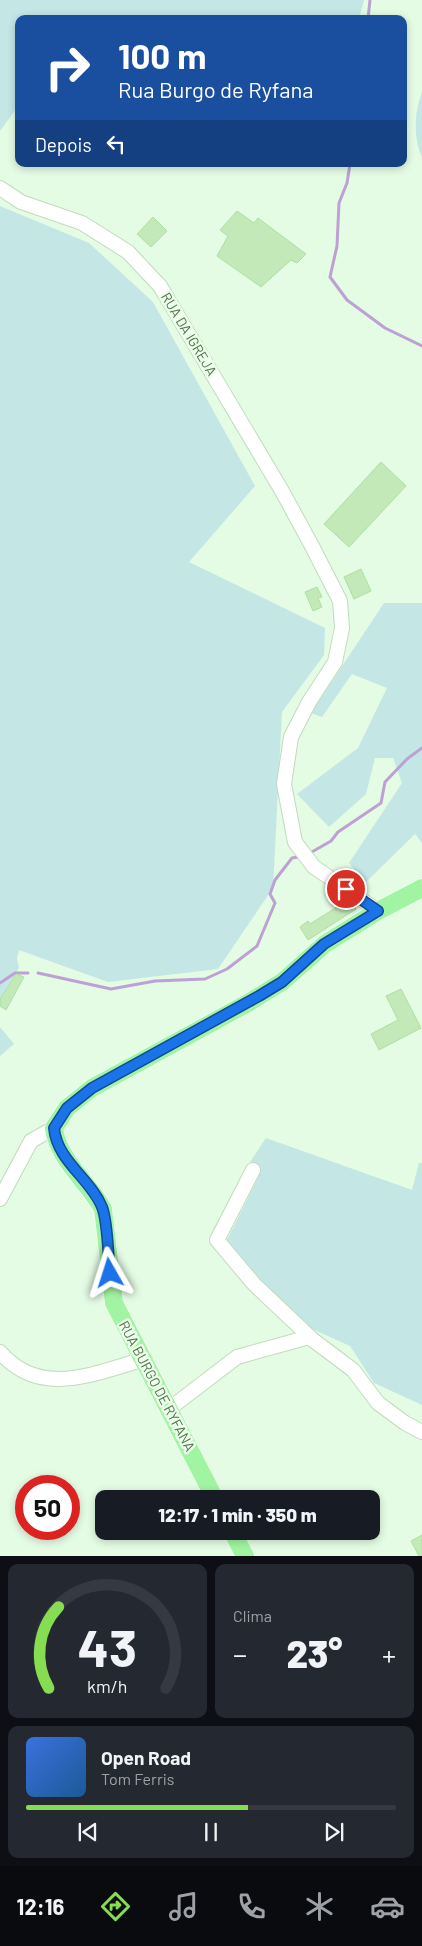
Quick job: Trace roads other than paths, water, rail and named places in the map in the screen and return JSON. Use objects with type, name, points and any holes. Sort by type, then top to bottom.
[{"type":"main road","points":[[54,1128],[67,1108],[92,1088],[248,1003],[282,982],[324,944],[378,911],[422,888]]},
{"type":"main road","name":"RUA BURGO DE RYFANA","points":[[54,1128],[58,1148],[98,1199],[103,1209],[114,1303],[145,1359],[211,1490]]},
{"type":"main road","points":[[237,1540],[245,1556]]},
{"type":"street","name":"RUA DA IGREJA","points":[[0,188],[21,202],[82,223],[128,252],[160,286],[272,474],[313,548],[340,601],[342,628],[335,662],[309,702],[291,737],[284,784],[295,842],[314,867],[378,911]]},
{"type":"street","points":[[0,1199],[32,1141],[54,1128]]},
{"type":"street","points":[[253,1170],[217,1240],[254,1284],[310,1337],[353,1370],[378,1403],[405,1423],[422,1432]]},
{"type":"street","points":[[169,1409],[237,1357],[310,1337]]},
{"type":"street","points":[[0,1352],[20,1370],[31,1375],[52,1379],[79,1378],[145,1359]]},
{"type":"waterway","points":[[368,15],[370,0]]},
{"type":"waterway","points":[[350,167],[347,183],[339,203],[337,246],[330,277],[347,300],[385,328],[422,346]]},
{"type":"waterway","points":[[310,853],[331,841],[338,832],[381,803],[385,782],[407,759],[422,748]]},
{"type":"waterway","points":[[38,973],[111,989],[155,981],[205,979],[227,969],[257,946],[275,903],[270,894],[275,880],[292,858],[298,857]]},
{"type":"waterway","points":[[0,983],[15,973],[28,973]]}]
